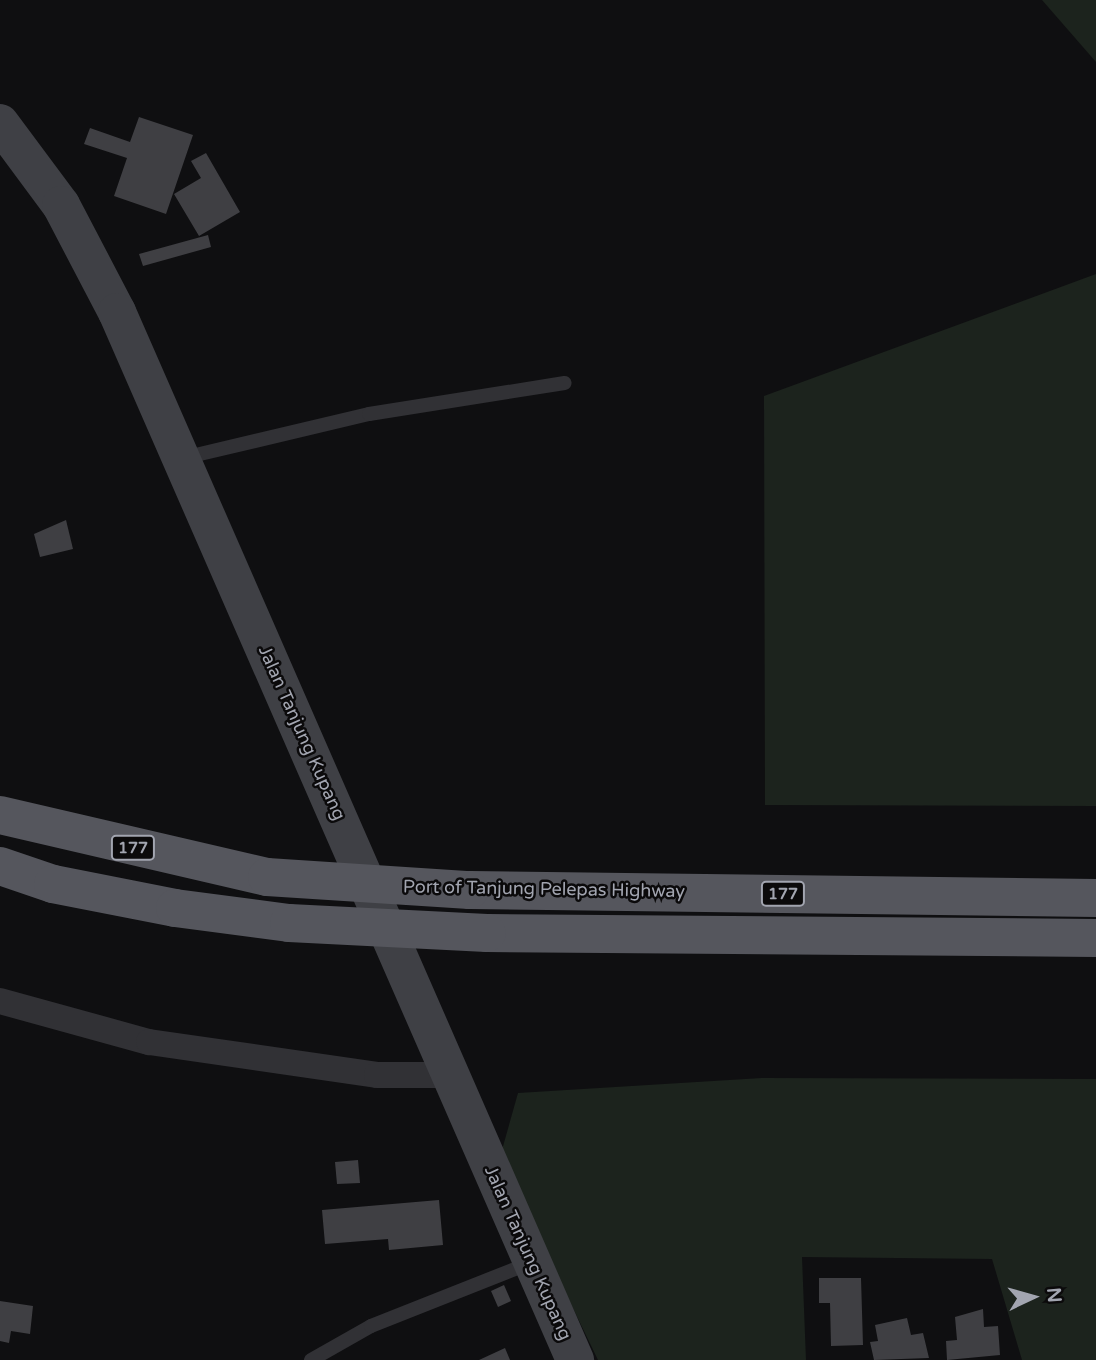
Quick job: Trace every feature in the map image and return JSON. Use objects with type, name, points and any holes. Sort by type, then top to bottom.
[{"type":"highway","name":"Port of Tanjung Pelepas Highway","points":[[0,815],[267,877],[470,890],[1096,898]]},
{"type":"highway","points":[[0,866],[53,884],[176,908]]},
{"type":"highway","points":[[0,886],[289,923],[487,933],[1096,938]]},
{"type":"main road","name":"Jalan Tanjung Kupang","points":[[0,123],[61,205],[117,312],[575,1360]]},
{"type":"street","points":[[0,1001],[149,1042],[377,1075],[452,1075]]},
{"type":"lane","points":[[181,458],[369,414],[565,383]]},
{"type":"lane","points":[[311,1360],[371,1326],[532,1262]]},
{"type":"shaded area","points":[[1042,0],[1096,0],[1096,62]]},
{"type":"shaded area","points":[[1096,274],[1096,806],[765,805],[764,396]]},
{"type":"shaded area","points":[[762,1078],[1096,1079],[1096,1360],[1022,1360],[992,1259],[802,1257],[806,1360],[598,1360],[500,1157],[518,1093]]},
{"type":"building","points":[[139,117],[193,135],[166,214],[114,196],[127,158],[84,144],[90,128],[130,142]]},
{"type":"building","points":[[206,153],[240,212],[199,236],[174,194],[201,178],[191,161]]},
{"type":"building","points":[[208,235],[211,247],[143,266],[139,254]]},
{"type":"building","points":[[66,520],[73,549],[40,557],[34,534]]},
{"type":"building","points":[[358,1160],[360,1183],[337,1184],[335,1162]]},
{"type":"building","points":[[439,1200],[443,1245],[389,1250],[388,1239],[325,1244],[322,1210]]},
{"type":"building","points":[[819,1278],[861,1278],[863,1345],[831,1346],[830,1303],[819,1303]]},
{"type":"building","points":[[504,1285],[511,1301],[498,1307],[491,1291]]},
{"type":"building","points":[[0,1301],[33,1306],[30,1334],[11,1331],[9,1343],[0,1341]]},
{"type":"building","points":[[983,1309],[984,1327],[998,1326],[1000,1355],[947,1360],[946,1341],[957,1340],[955,1317]]},
{"type":"building","points":[[907,1318],[911,1335],[923,1333],[929,1358],[874,1360],[870,1342],[878,1341],[875,1325]]},
{"type":"building","points":[[505,1348],[510,1360],[479,1360]]}]
